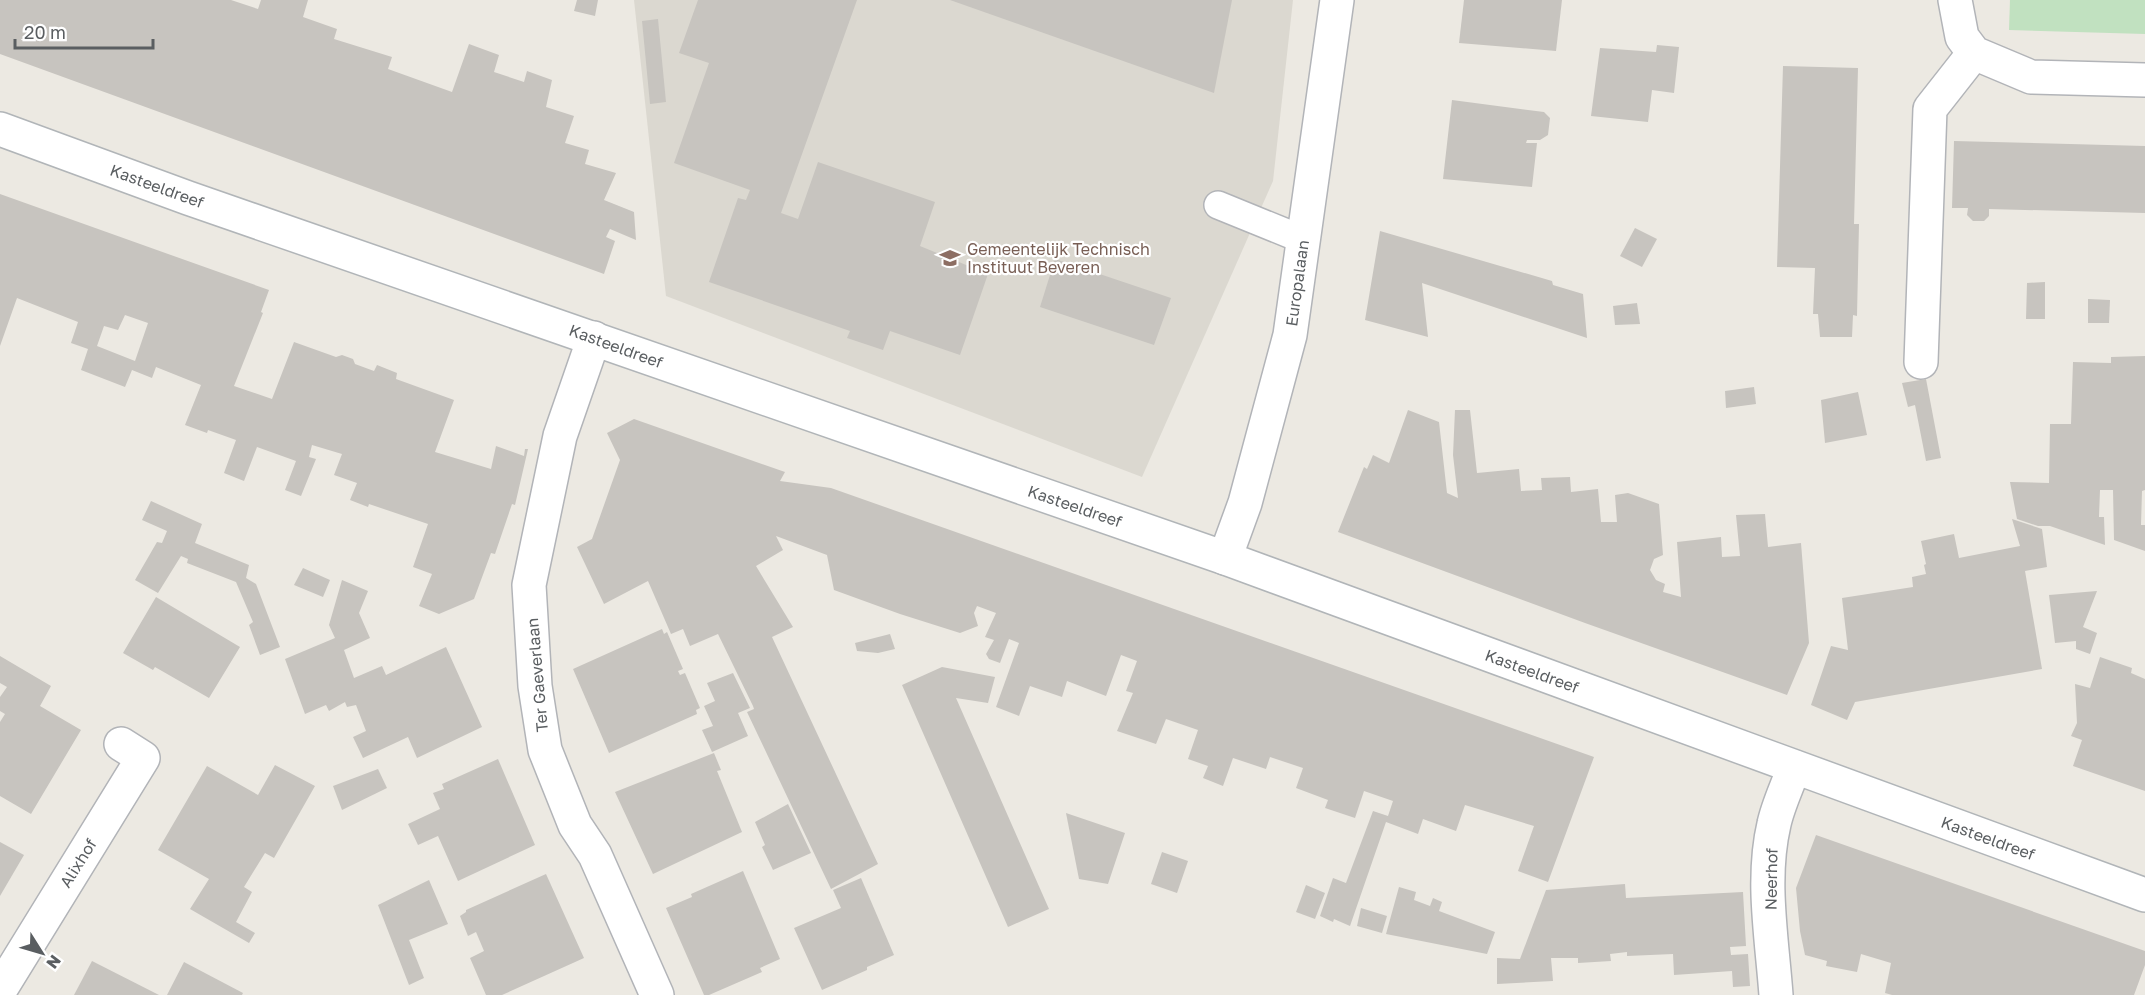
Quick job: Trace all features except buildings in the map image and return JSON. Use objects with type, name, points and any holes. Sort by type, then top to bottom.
[{"type":"street","name":"Europalaan","points":[[1225,558],[1245,503],[1290,335],[1337,0]]},
{"type":"street","points":[[1955,0],[1962,37],[1974,53],[2031,76],[2145,80]]},
{"type":"street","points":[[1921,362],[1930,110],[1974,53]]},
{"type":"street","name":"Kasteeldreef","points":[[0,129],[188,198],[1225,558],[2145,895]]},
{"type":"street","name":"Ter Gaeverlaan","points":[[594,338],[560,436],[529,585],[535,686],[545,750],[575,825],[595,855],[657,995]]},
{"type":"street","name":"Alixhof","points":[[0,990],[143,758],[121,744]]},
{"type":"street","name":"Neerhof","points":[[1776,995],[1768,871],[1774,823],[1794,767]]},
{"type":"lane","points":[[1218,205],[1304,240]]},
{"type":"shaded area","name":"Gemeentelijk Technisch Instituut Beveren","points":[[634,0],[1293,0],[1273,181],[1142,477],[666,296]]},
{"type":"green space","points":[[2010,0],[2145,0],[2145,34],[2009,30]]},
{"type":"place","name":"Gemeentelijk Technisch Instituut Beveren","points":[[950,258]]}]
